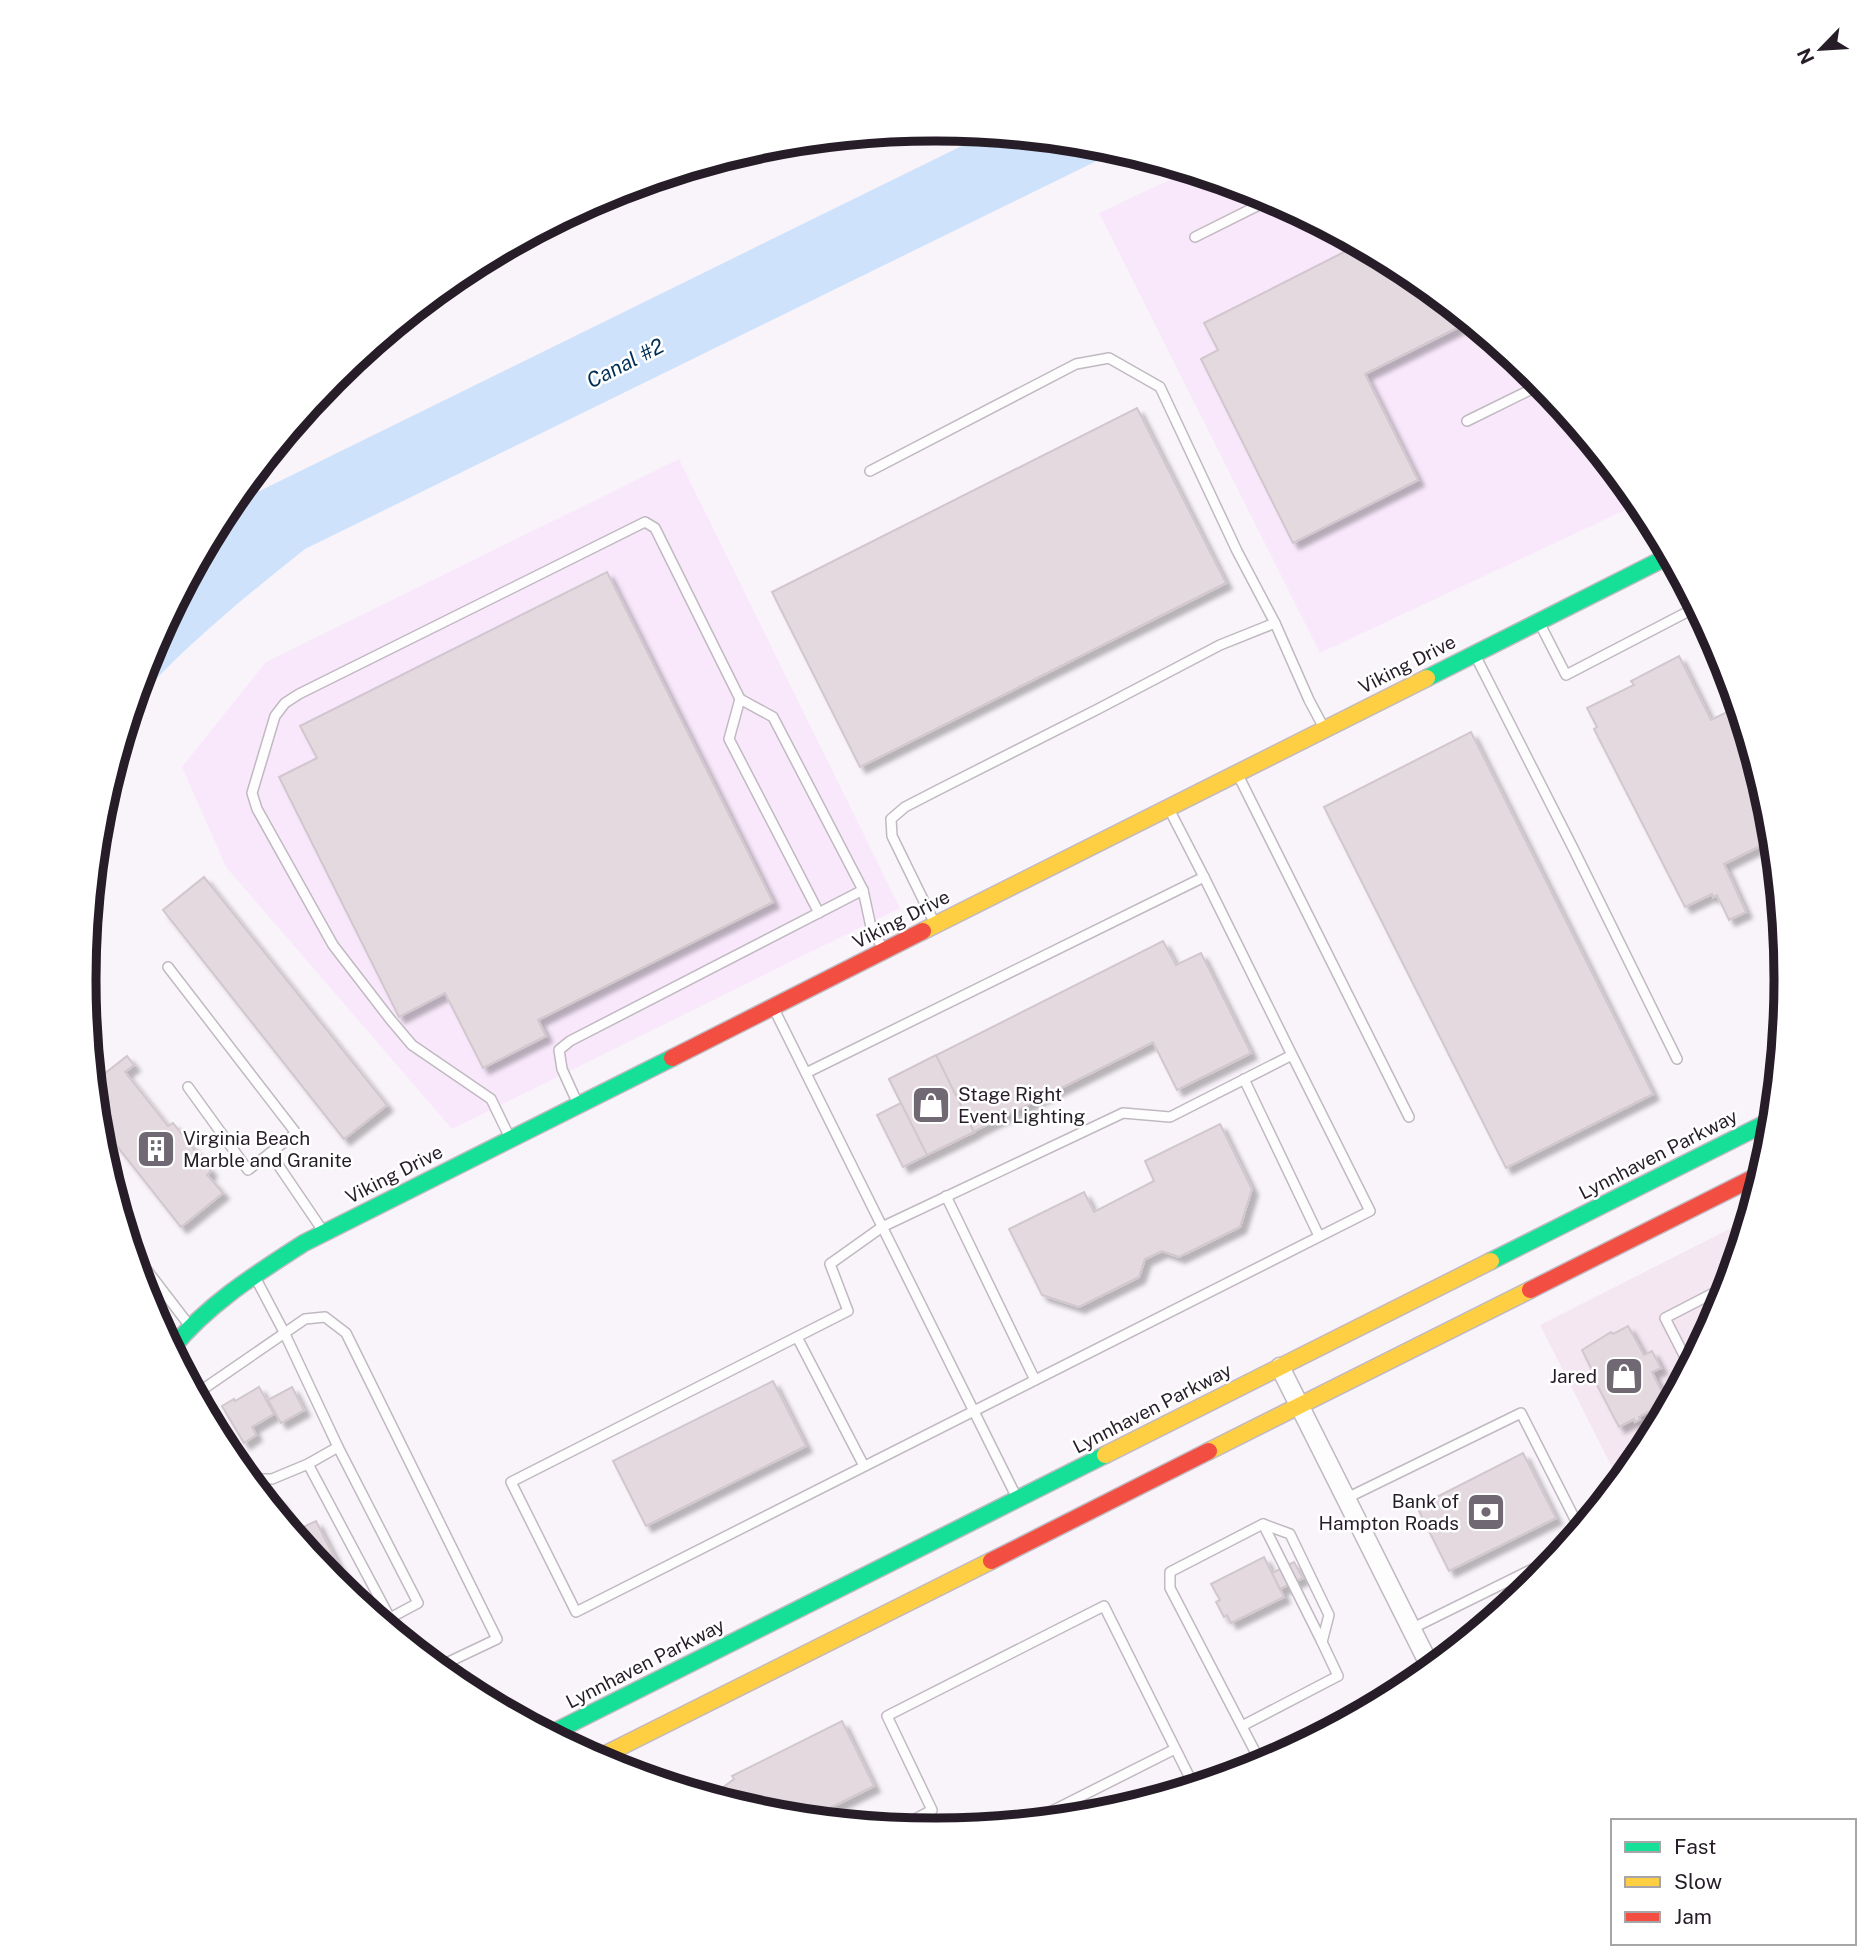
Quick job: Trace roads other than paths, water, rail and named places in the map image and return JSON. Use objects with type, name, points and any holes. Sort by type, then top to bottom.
[{"type":"main road","name":"Viking Drive","points":[[178,1340],[233,1289],[304,1243],[1661,560]]},
{"type":"main road","name":"Lynnhaven Parkway","points":[[559,1729],[1761,1126]]},
{"type":"main road","points":[[610,1752],[1749,1180]]},
{"type":"street","points":[[1280,1367],[1426,1659]]},
{"type":"lane","points":[[1195,237],[1258,206]]},
{"type":"lane","points":[[870,471],[1076,364],[1109,358],[1160,387],[1324,729]]},
{"type":"lane","points":[[1467,421],[1531,389]]},
{"type":"lane","points":[[511,1139],[491,1099],[412,1045],[333,945],[257,809],[252,793],[275,716],[285,703],[299,694],[645,522],[655,528],[740,699],[774,717],[863,890],[871,927],[883,951]]},
{"type":"lane","points":[[1539,621],[1566,675],[1688,611]]},
{"type":"lane","points":[[935,925],[892,836],[891,819],[905,807],[1220,645],[1275,623]]},
{"type":"lane","points":[[1474,654],[1677,1059]]},
{"type":"lane","points":[[740,699],[729,739],[819,913]]},
{"type":"lane","points":[[1237,773],[1409,1117]]},
{"type":"lane","points":[[1169,808],[1370,1211],[576,1612],[511,1482],[848,1311],[830,1264],[882,1227],[1122,1113],[1170,1117],[1292,1055]]},
{"type":"lane","points":[[806,1073],[1204,877]]},
{"type":"lane","points":[[579,1104],[562,1069],[559,1050],[570,1041],[863,890]]},
{"type":"lane","points":[[168,967],[296,1133],[248,1170],[188,1087]]},
{"type":"lane","points":[[773,1007],[1018,1499]]},
{"type":"lane","points":[[1244,1079],[1320,1236]]},
{"type":"lane","points":[[270,1153],[324,1233]]},
{"type":"lane","points":[[946,1196],[1035,1380]]},
{"type":"lane","points":[[254,1275],[418,1604],[391,1618]]},
{"type":"lane","points":[[151,1276],[191,1327]]},
{"type":"lane","points":[[1684,1355],[1665,1318],[1712,1294]]},
{"type":"lane","points":[[204,1389],[305,1319],[325,1317],[346,1333],[497,1639],[448,1662]]},
{"type":"lane","points":[[797,1337],[864,1466]]},
{"type":"lane","points":[[1345,1499],[1521,1413],[1576,1521]]},
{"type":"lane","points":[[262,1479],[272,1479],[309,1464],[338,1447]]},
{"type":"lane","points":[[309,1464],[389,1616]]},
{"type":"lane","points":[[1242,1726],[1338,1676],[1263,1524]]},
{"type":"lane","points":[[1256,1754],[1170,1588],[1170,1572],[1263,1524],[1290,1535],[1329,1615],[1322,1642]]},
{"type":"lane","points":[[1411,1629],[1531,1570]]},
{"type":"lane","points":[[918,1817],[932,1810],[887,1716],[1104,1606],[1190,1778]]},
{"type":"lane","points":[[1056,1809],[1175,1749]]},
{"type":"water","name":"Canal #2","points":[[969,142],[1044,148],[1103,158],[305,549],[195,641],[150,686],[183,609],[209,560],[252,495]]},
{"type":"place","name":"Stage Right Event Lighting","points":[[931,1105]]},
{"type":"place","name":"Virginia Beach Marble and Granite","points":[[156,1149]]},
{"type":"place","name":"Jared","points":[[1624,1376]]},
{"type":"place","name":"Bank of Hampton Roads","points":[[1486,1512]]}]
